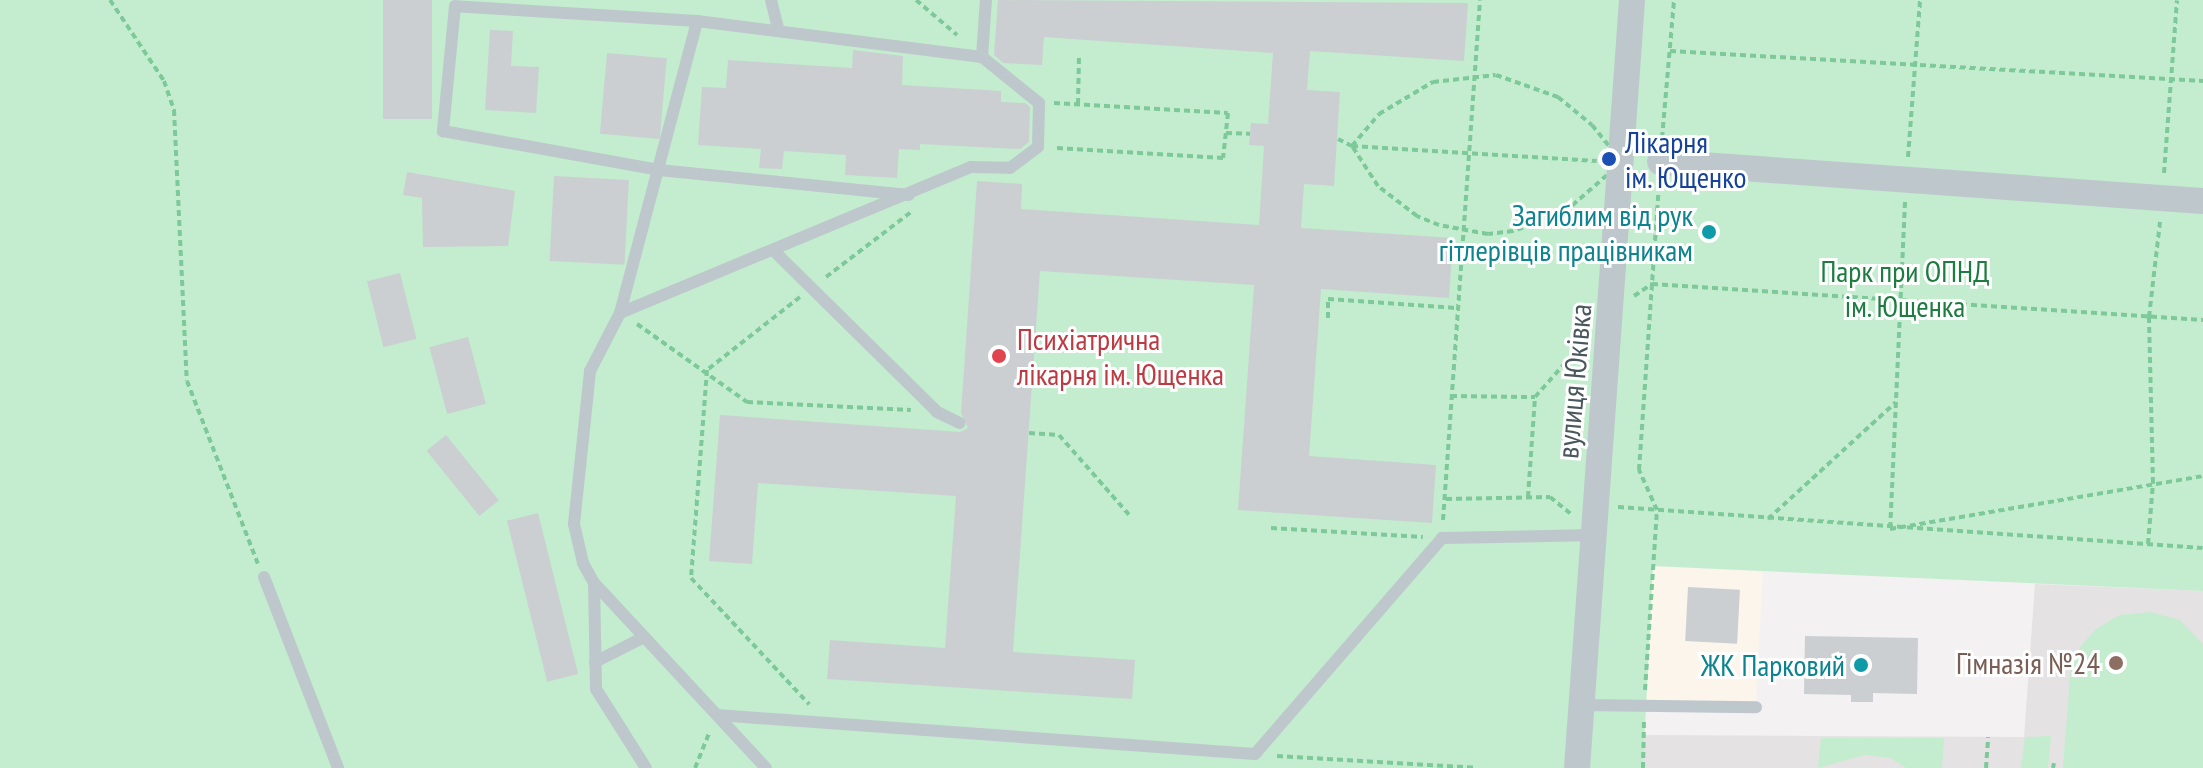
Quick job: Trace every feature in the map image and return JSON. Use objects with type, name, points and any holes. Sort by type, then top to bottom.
[{"type":"street","name":"вулиця Юківка","points":[[1577,768],[1632,0]]},
{"type":"street","points":[[1660,162],[1907,177],[2203,201]]},
{"type":"lane","points":[[771,0],[778,28]]},
{"type":"lane","points":[[982,57],[986,0]]},
{"type":"lane","points":[[620,313],[909,195],[971,167],[1010,168],[1038,147],[1039,103],[982,57],[778,28],[455,3],[443,131],[659,170],[909,195]]},
{"type":"lane","points":[[646,768],[596,689],[594,583],[574,524],[582,422],[590,371],[620,313],[697,21]]},
{"type":"lane","points":[[774,251],[814,286],[937,412],[960,423]]},
{"type":"lane","points":[[717,715],[1255,754],[1442,538],[1593,535]]},
{"type":"lane","points":[[264,577],[338,768]]},
{"type":"lane","points":[[594,583],[766,768]]},
{"type":"lane","points":[[595,662],[644,637]]},
{"type":"lane","points":[[1582,705],[1756,707]]},
{"type":"path","points":[[110,0],[164,81],[174,110],[187,381],[264,577]]},
{"type":"path","points":[[916,0],[982,57]]},
{"type":"path","points":[[1271,528],[1442,538],[1480,0]]},
{"type":"path","points":[[1643,768],[1657,510],[1639,470],[1674,0]]},
{"type":"path","points":[[1890,529],[1907,177],[1920,0]]},
{"type":"path","points":[[2148,545],[2153,483],[2149,317],[2162,199],[2177,0]]},
{"type":"path","points":[[1670,51],[2203,81]]},
{"type":"path","points":[[1078,104],[1079,56]]},
{"type":"path","points":[[1352,146],[1395,100],[1433,82],[1474,74],[1518,79],[1558,97],[1592,125],[1622,162]]},
{"type":"path","points":[[1038,147],[1223,158],[1228,113],[1039,103]]},
{"type":"path","points":[[1226,133],[1250,134]]},
{"type":"path","points":[[1338,139],[1352,146],[1622,162]]},
{"type":"path","points":[[1352,146],[1363,167],[1396,203],[1462,232],[1513,231],[1549,220],[1582,200],[1622,162]]},
{"type":"path","points":[[827,723],[691,578],[707,370],[923,204]]},
{"type":"path","points":[[1612,311],[1652,284],[2203,320]]},
{"type":"path","points":[[1328,318],[1328,299],[1457,308]]},
{"type":"path","points":[[620,313],[707,370],[747,402],[937,412]]},
{"type":"path","points":[[1528,497],[1535,397],[1583,343]]},
{"type":"path","points":[[1451,396],[1535,397]]},
{"type":"path","points":[[1768,519],[1896,402]]},
{"type":"path","points":[[1029,433],[1059,435],[1131,517]]},
{"type":"path","points":[[1890,529],[2203,476]]},
{"type":"path","points":[[1445,499],[1550,497],[1593,535]]},
{"type":"path","points":[[1595,506],[1890,529],[2203,548]]},
{"type":"path","points":[[695,768],[717,715]]},
{"type":"path","points":[[1986,768],[1988,737]]},
{"type":"path","points":[[1255,754],[1477,768]]},
{"type":"shaded area","points":[[1653,566],[1763,572],[1755,713],[1646,707]]},
{"type":"shaded area","name":"Гімназія №24","points":[[2035,584],[2203,591],[2203,768],[1643,768],[1644,735],[2024,737]]},
{"type":"green space","name":"Парк при ОПНД ім. Ющенка","points":[[0,0],[2203,0],[2203,591],[1653,566],[1643,768],[0,768]]},
{"type":"green space","points":[[2150,612],[2180,620],[2203,644],[2203,768],[2063,768],[2071,665],[2081,646],[2096,629],[2120,615]]},
{"type":"green space","points":[[2051,736],[2048,768],[2021,768],[2025,737]]},
{"type":"green space","points":[[1821,738],[1944,738],[1942,768],[1906,768],[1890,758],[1865,755],[1818,768]]},
{"type":"building","points":[[383,0],[432,0],[432,119],[383,119]]},
{"type":"building","name":"Психіатрична лікарня ім. Ющенка","points":[[998,0],[1468,3],[1464,61],[1310,51],[1307,90],[1340,92],[1334,186],[1304,184],[1301,228],[1453,238],[1449,298],[1321,289],[1309,456],[1436,465],[1432,523],[1238,510],[1254,285],[1040,271],[1013,652],[1135,660],[1132,699],[827,679],[830,640],[945,648],[956,496],[758,483],[752,564],[709,561],[720,415],[960,432],[968,428],[961,413],[977,181],[1022,184],[1021,209],[1259,225],[1264,146],[1249,145],[1251,123],[1268,124],[1273,53],[1044,37],[1042,65],[1003,63],[994,55]]},
{"type":"building","points":[[490,30],[513,31],[511,66],[539,67],[536,113],[485,110]]},
{"type":"building","points":[[853,50],[903,56],[902,85],[1001,91],[1001,102],[1025,103],[1030,107],[1029,142],[1020,149],[920,144],[920,150],[899,149],[897,178],[845,175],[846,155],[784,151],[782,169],[759,168],[761,149],[698,145],[702,87],[726,88],[728,60],[852,68]]},
{"type":"building","points":[[607,53],[667,58],[660,139],[600,134]]},
{"type":"building","points":[[407,172],[515,191],[508,246],[423,247],[422,198],[403,195]]},
{"type":"building","points":[[554,176],[629,180],[624,265],[550,261]]},
{"type":"building","points":[[400,273],[416,339],[383,347],[367,281]]},
{"type":"building","points":[[468,337],[486,404],[447,414],[429,347]]},
{"type":"building","points":[[446,435],[499,500],[479,516],[427,451]]},
{"type":"building","points":[[538,513],[578,674],[547,682],[507,521]]},
{"type":"building","points":[[1688,587],[1740,590],[1737,644],[1685,641]]},
{"type":"building","name":"ЖК Парковий","points":[[1805,636],[1918,638],[1917,694],[1873,693],[1873,702],[1851,702],[1851,695],[1804,694]]},
{"type":"place","name":"Лікарня ім. Ющенко","points":[[1609,159]]},
{"type":"place","name":"Загиблим від рук гітлерівців працівникам","points":[[1709,232]]},
{"type":"place","name":"Психіатрична лікарня ім. Ющенка","points":[[999,356]]},
{"type":"place","name":"Гімназія №24","points":[[2116,663]]},
{"type":"place","name":"ЖК Парковий","points":[[1861,665]]}]
